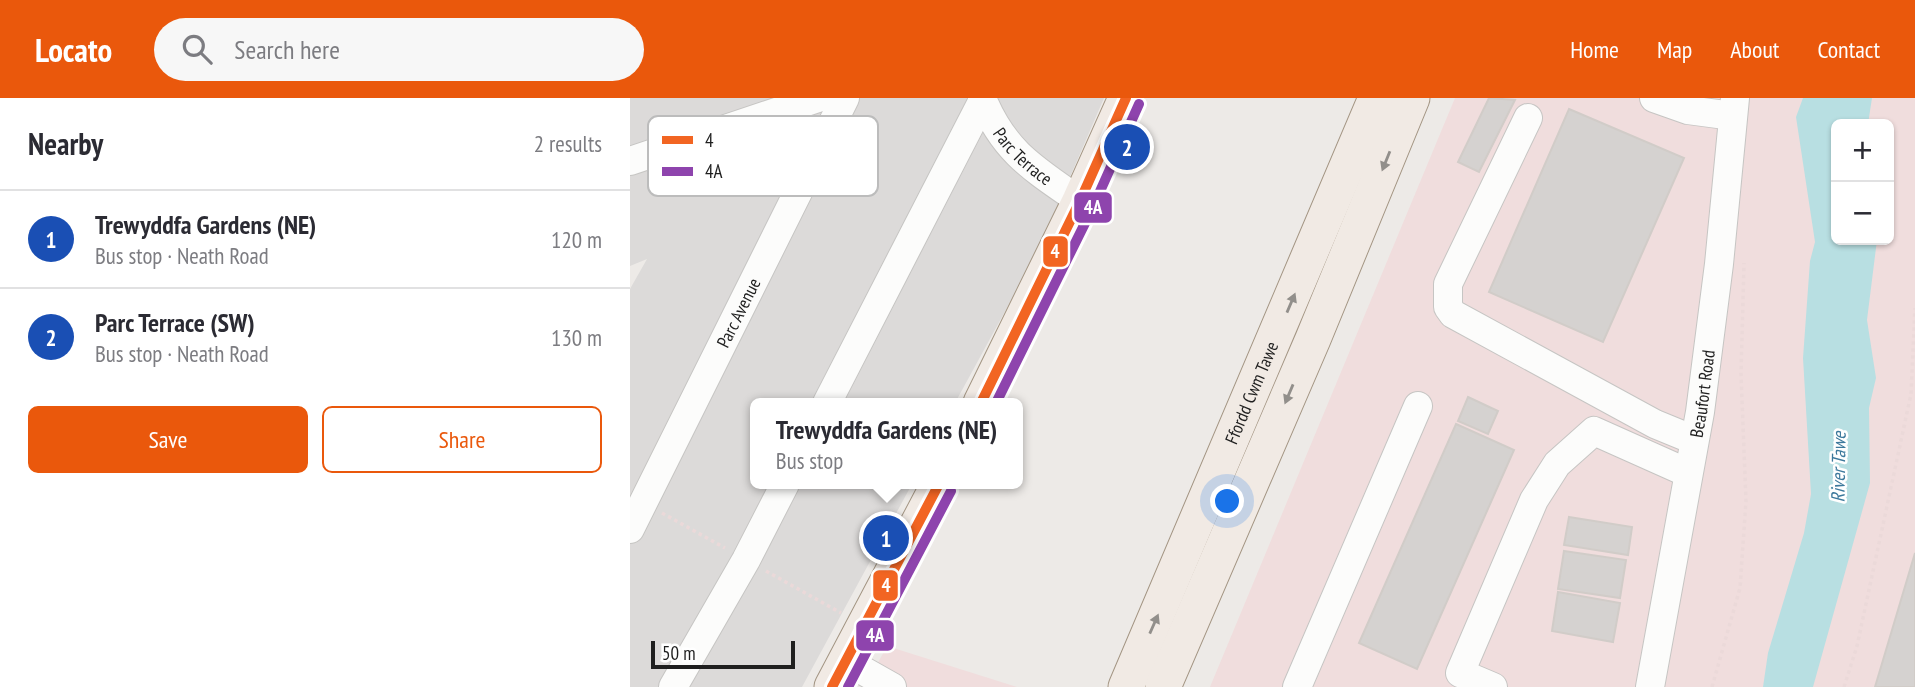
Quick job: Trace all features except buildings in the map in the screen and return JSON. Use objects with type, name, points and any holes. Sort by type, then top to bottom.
[{"type":"main road","points":[[983,398],[1080,201],[1126,98]]},
{"type":"main road","name":"Ffordd Cwm Tawe","points":[[1126,687],[1376,98]]},
{"type":"main road","name":"Ffordd Cwm Tawe","points":[[1163,687],[1313,339],[1412,98]]},
{"type":"main road","points":[[839,674],[936,489]]},
{"type":"street","points":[[764,116],[818,98]]},
{"type":"street","name":"Parc Avenue","points":[[836,116],[845,98]]},
{"type":"street","points":[[1654,98],[1688,110],[1734,107]]},
{"type":"street","points":[[830,398],[982,99]]},
{"type":"street","name":"Parc Terrace","points":[[982,99],[1000,137],[1023,162],[1080,201]]},
{"type":"street","name":"Beaufort Road","points":[[1650,687],[1694,440],[1719,264],[1734,107]]},
{"type":"street","points":[[1528,118],[1448,284],[1448,307],[1453,314],[1644,418],[1694,440]]},
{"type":"street","points":[[630,161],[648,155]]},
{"type":"street","name":"Parc Avenue","points":[[630,528],[796,196]]},
{"type":"street","points":[[1297,687],[1418,406]]},
{"type":"street","points":[[1493,687],[1460,673],[1534,500],[1557,464],[1594,431],[1688,474]]},
{"type":"street","points":[[673,687],[758,566],[783,489]]},
{"type":"street","points":[[839,674],[887,686]]},
{"type":"path","points":[[1712,687],[1740,588],[1746,501],[1741,374],[1745,263]]},
{"type":"path","points":[[1844,687],[1857,646],[1911,394],[1915,308]]},
{"type":"path","points":[[671,518],[865,626]]},
{"type":"shaded area","points":[[630,98],[1104,98],[1039,249],[958,398],[750,398],[750,489],[909,489],[802,687],[630,687],[630,289],[647,259],[630,266]]},
{"type":"shaded area","points":[[1455,98],[1915,98],[1915,687],[1210,687]]},
{"type":"shaded area","points":[[887,646],[1017,687],[865,687]]},
{"type":"water","name":"River Tawe","points":[[1803,98],[1872,98],[1869,119],[1831,119],[1831,245],[1876,245],[1867,320],[1876,378],[1869,408],[1870,483],[1813,687],[1763,687],[1768,653],[1804,533],[1811,494],[1803,358],[1810,261],[1815,242],[1796,117]]},
{"type":"transit line","name":"4","points":[[983,398],[1080,201],[1126,98]]},
{"type":"transit line","name":"4A","points":[[998,398],[1093,207],[1139,104]]},
{"type":"transit line","name":"4","points":[[832,687],[936,489]]},
{"type":"transit line","name":"4A","points":[[848,687],[951,491]]},
{"type":"place","name":"Parc Terrace (SW)","points":[[1127,147]]},
{"type":"place","name":"Trewyddfa Gardens (NE)","points":[[886,538]]}]
